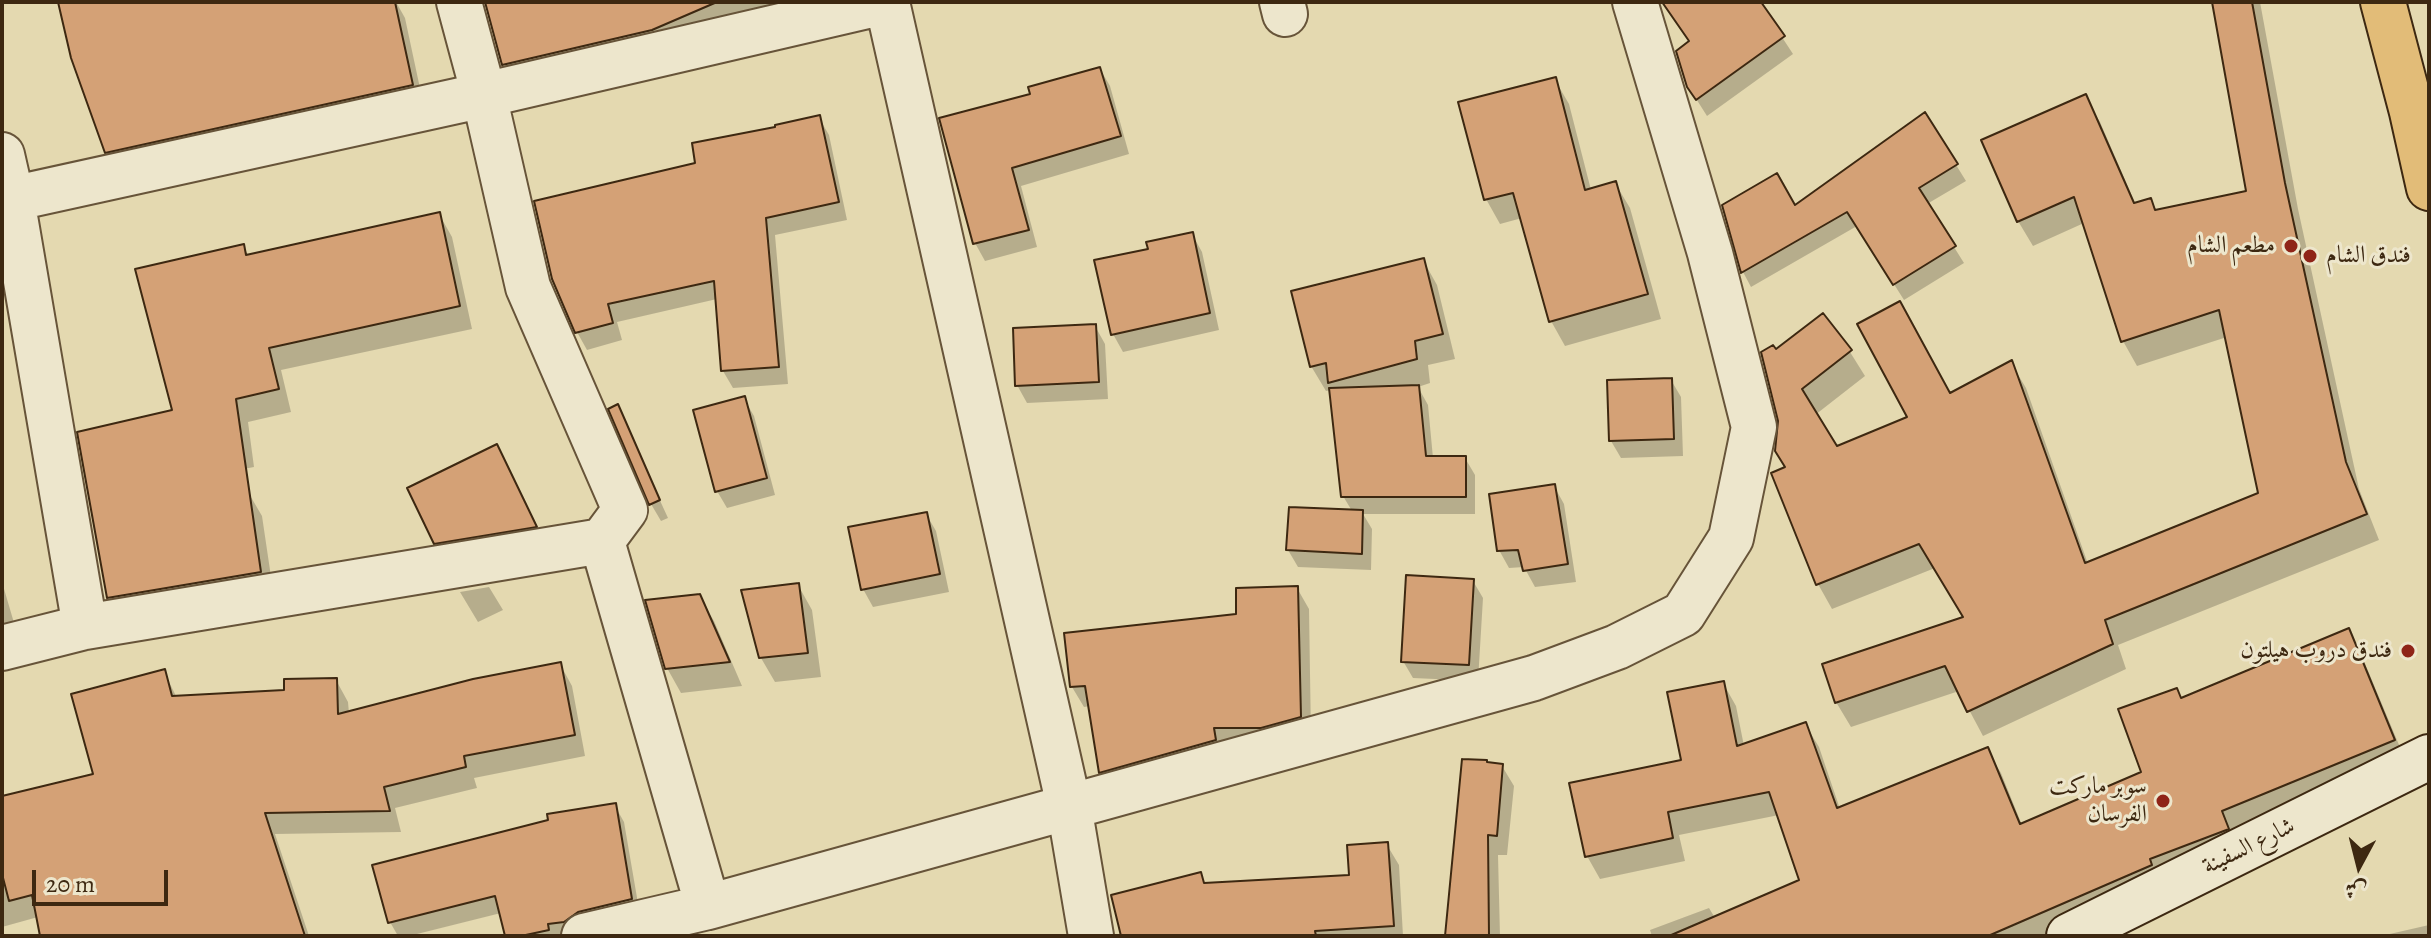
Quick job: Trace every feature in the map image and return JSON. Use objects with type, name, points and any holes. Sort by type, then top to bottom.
[{"type":"highway","points":[[2383,2],[2421,110],[2429,188]]},
{"type":"street","points":[[2,648],[85,627],[602,541],[625,510],[528,287],[484,95],[459,2]]},
{"type":"street","points":[[7,200],[886,2],[1069,806],[1091,936]]},
{"type":"street","points":[[584,936],[708,907],[1534,678],[1617,647],[1683,614],[1731,538],[1754,427],[1710,253],[1635,2]]},
{"type":"street","points":[[2,155],[7,200],[85,627]]},
{"type":"street","points":[[602,541],[708,907]]},
{"type":"street","name":"شارع السفينة","points":[[2069,936],[2429,757]]},
{"type":"building","points":[[58,2],[395,2],[413,85],[105,153],[71,58]]},
{"type":"building","points":[[485,2],[717,2],[652,30],[502,65]]},
{"type":"building","points":[[1662,2],[1761,2],[1785,36],[1696,100],[1687,87],[1676,51],[1689,41]]},
{"type":"building","points":[[2212,2],[2252,2],[2285,183],[2346,462],[2367,514],[2105,620],[2113,644],[1967,712],[1945,666],[1835,703],[1822,664],[1963,617],[1919,544],[1816,585],[1771,473],[1785,467],[1775,451],[1778,421],[1761,352],[1773,345],[1776,349],[1823,313],[1852,350],[1802,389],[1837,446],[1907,417],[1857,324],[1900,301],[1950,393],[2012,360],[2085,563],[2258,493],[2219,310],[2121,342],[2074,197],[2017,222],[1981,140],[2086,94],[2134,203],[2151,198],[2155,210],[2246,191]]},
{"type":"building","points":[[1100,67],[1121,136],[1012,168],[1029,230],[973,244],[939,118],[1030,94],[1028,87]]},
{"type":"building","points":[[1556,77],[1585,190],[1616,181],[1648,294],[1549,322],[1513,193],[1484,200],[1458,102]]},
{"type":"building","points":[[1925,112],[1958,164],[1919,188],[1956,246],[1893,285],[1847,212],[1741,273],[1722,205],[1777,173],[1795,205]]},
{"type":"building","points":[[820,115],[839,202],[766,218],[779,367],[721,371],[714,281],[608,304],[613,323],[575,333],[552,279],[534,201],[695,163],[692,143]]},
{"type":"building","points":[[440,212],[460,306],[269,348],[279,389],[236,399],[261,572],[107,598],[77,432],[172,410],[135,269],[244,244],[246,255]]},
{"type":"building","points":[[1193,232],[1210,313],[1111,335],[1094,260],[1148,249],[1146,242]]},
{"type":"building","points":[[1424,258],[1443,334],[1415,341],[1417,359],[1328,383],[1326,363],[1310,367],[1291,291]]},
{"type":"building","points":[[1096,324],[1099,382],[1015,386],[1013,328]]},
{"type":"building","points":[[1672,378],[1674,439],[1609,441],[1607,380]]},
{"type":"building","points":[[1419,385],[1426,456],[1466,456],[1466,497],[1341,497],[1329,388]]},
{"type":"building","points":[[745,396],[767,478],[715,492],[693,410]]},
{"type":"building","points":[[618,404],[660,500],[649,505],[608,409]]},
{"type":"building","points":[[497,444],[537,527],[434,544],[407,488]]},
{"type":"building","points":[[1555,484],[1568,564],[1523,571],[1518,550],[1497,551],[1489,494]]},
{"type":"building","points":[[1289,507],[1363,510],[1362,554],[1286,550]]},
{"type":"building","points":[[927,512],[940,574],[861,590],[848,527]]},
{"type":"building","points":[[1406,575],[1474,579],[1469,665],[1401,662]]},
{"type":"building","points":[[799,583],[808,653],[759,658],[741,590]]},
{"type":"building","points":[[1298,586],[1301,717],[1261,728],[1214,728],[1216,740],[1099,773],[1085,686],[1070,687],[1064,633],[1236,614],[1236,588]]},
{"type":"building","points":[[700,594],[730,662],[665,669],[645,600]]},
{"type":"building","points":[[2349,628],[2395,740],[2222,811],[2229,829],[2150,859],[2152,865],[1988,936],[1669,936],[1799,880],[1769,792],[1668,812],[1673,838],[1585,857],[1569,783],[1681,760],[1667,692],[1724,681],[1737,746],[1806,722],[1837,808],[1988,747],[2020,824],[2141,772],[2118,709],[2177,688],[2181,698]]},
{"type":"building","points":[[561,662],[575,735],[464,756],[466,767],[384,787],[390,811],[265,813],[305,936],[40,936],[32,895],[9,901],[2,874],[2,796],[93,774],[71,694],[165,669],[172,696],[284,690],[284,679],[337,678],[338,714],[473,679]]},
{"type":"building","points":[[1462,759],[1503,764],[1497,836],[1488,835],[1489,936],[1445,936]]},
{"type":"building","points":[[616,803],[632,899],[578,912],[564,922],[548,924],[549,930],[521,936],[505,936],[495,896],[388,923],[372,865],[548,820],[547,814]]},
{"type":"building","points":[[1388,842],[1394,926],[1315,931],[1316,936],[1121,936],[1111,895],[1201,872],[1204,883],[1349,875],[1347,845]]},
{"type":"place","name":"مطعم الشام","points":[[2291,246]]},
{"type":"place","name":"فندق الشام","points":[[2310,256]]},
{"type":"place","name":"فندق دروب هيلتون","points":[[2408,651]]},
{"type":"place","name":"سوبر ماركت الفرسان","points":[[2163,801]]}]
